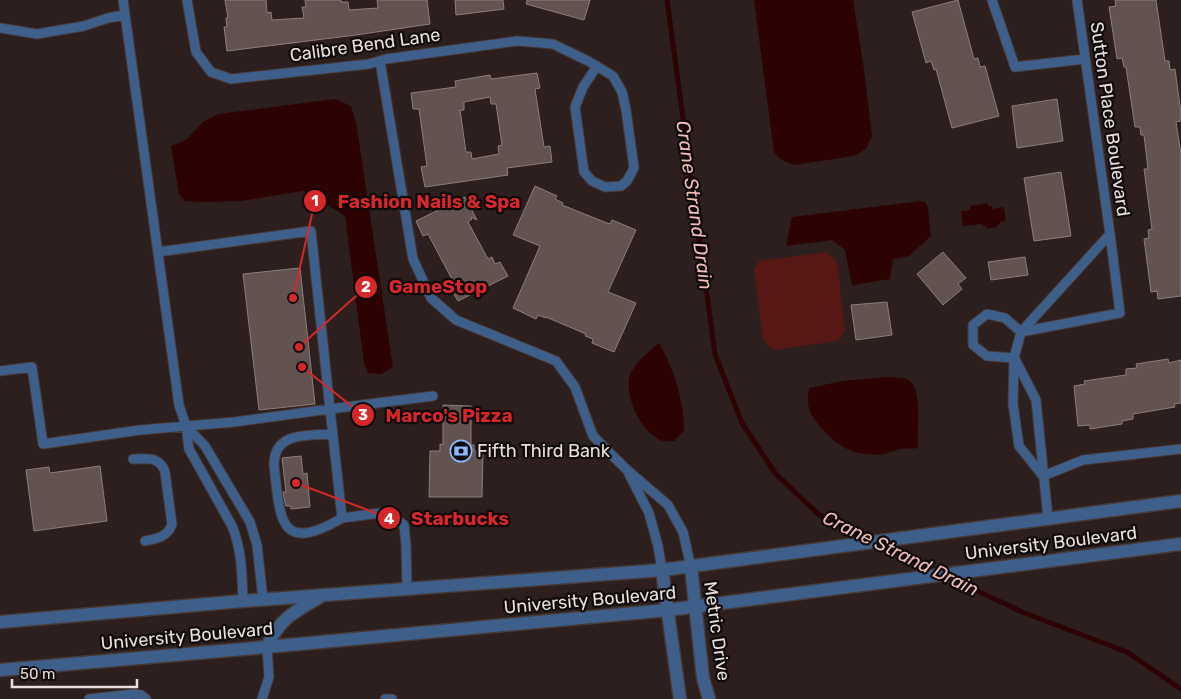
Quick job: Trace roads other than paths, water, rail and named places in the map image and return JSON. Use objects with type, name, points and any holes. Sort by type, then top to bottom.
[{"type":"street","name":"University Boulevard","points":[[0,622],[243,601],[662,570],[1181,501]]},
{"type":"street","name":"University Boulevard","points":[[0,670],[668,610],[1181,544]]},
{"type":"street","name":"Metric Drive","points":[[691,567],[703,678],[709,699]]},
{"type":"street","points":[[662,570],[680,699]]},
{"type":"street","points":[[267,647],[273,632],[292,614],[324,595]]},
{"type":"lane","points":[[123,0],[179,405],[186,426],[189,449],[236,534],[241,561],[243,601]]},
{"type":"lane","name":"Calibre Bend Lane","points":[[187,0],[196,52],[211,72],[231,79],[369,64],[517,41],[553,44],[596,66],[612,76],[622,92],[634,168],[627,181],[620,186],[605,187],[592,182],[584,172],[575,107],[583,87],[596,66]]},
{"type":"lane","points":[[992,0],[1015,67],[1085,59]]},
{"type":"lane","name":"Sutton Place Boulevard","points":[[1043,476],[1019,446],[1013,404],[1014,358],[1021,332],[1110,234],[1077,0]]},
{"type":"lane","points":[[0,28],[36,34],[84,26],[108,18],[125,16]]},
{"type":"lane","points":[[380,61],[413,259],[431,298],[456,320],[556,361],[575,387],[594,436],[626,469],[668,505],[683,532],[691,567]]},
{"type":"lane","points":[[158,252],[311,230],[342,518]]},
{"type":"lane","points":[[1048,518],[1036,400],[1014,358],[987,356],[974,344],[972,325],[987,314],[1005,318],[1021,332],[1120,313],[1110,234]]},
{"type":"lane","points":[[0,371],[32,367],[44,444],[140,430],[234,422],[434,396]]},
{"type":"lane","points":[[186,426],[205,446],[250,522],[257,545],[263,600]]},
{"type":"lane","points":[[332,434],[287,439],[278,446],[275,452],[275,473],[280,515],[288,528],[300,533],[312,533],[342,518],[387,512],[404,525],[407,589]]},
{"type":"lane","points":[[1043,476],[1083,460],[1181,449]]},
{"type":"lane","points":[[133,460],[154,459],[159,461],[165,472],[172,524],[171,529],[163,536],[145,541]]},
{"type":"lane","points":[[626,469],[649,513],[662,570]]},
{"type":"lane","points":[[262,699],[269,677],[267,647]]},
{"type":"lane","points":[[89,699],[134,694],[141,695],[146,699]]},
{"type":"lane","points":[[385,699],[392,699]]},
{"type":"waterway","name":"Crane Strand Drain","points":[[667,0],[715,354],[742,423],[775,473],[818,514],[871,539]]},
{"type":"waterway","name":"Crane Strand Drain","points":[[881,544],[938,572]]},
{"type":"waterway","name":"Crane Strand Drain","points":[[948,577],[1022,612],[1127,652],[1181,689]]},
{"type":"place","name":"Fashion Nails & Spa","points":[[293,298]]},
{"type":"place","name":"GameStop","points":[[299,347]]},
{"type":"place","name":"Marco's Pizza","points":[[302,367]]},
{"type":"place","name":"Fifth Third Bank","points":[[461,451]]},
{"type":"place","name":"Starbucks","points":[[296,483]]}]
